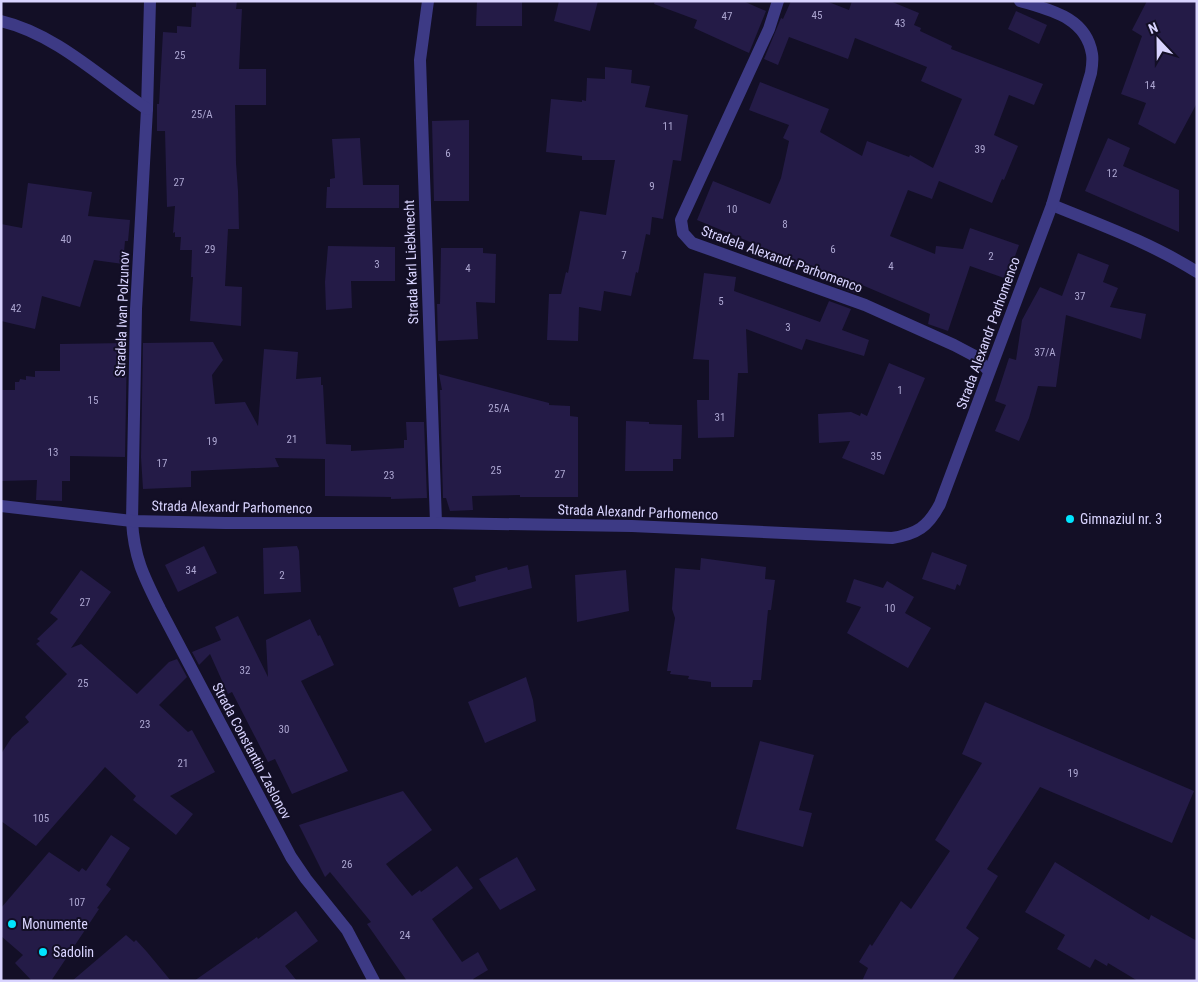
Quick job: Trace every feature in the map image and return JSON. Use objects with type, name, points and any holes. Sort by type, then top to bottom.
[{"type":"street","name":"Stradela Ivan Polzunov","points":[[132,521],[136,309],[147,109],[150,1]]},
{"type":"street","name":"Strada Karl Liebknecht","points":[[428,1],[420,60],[436,523]]},
{"type":"street","name":"Stradela Alexandr Parhomenco","points":[[778,1],[768,29],[681,220],[683,233],[692,243],[865,305],[954,345],[973,355],[989,371]]},
{"type":"street","name":"Strada Alexandr Parhomenco","points":[[1,506],[132,521],[632,526],[892,538],[908,536],[922,529],[934,517],[940,504],[1052,205],[1091,74],[1093,55],[1089,41],[1079,26],[1046,5],[1020,1]]},
{"type":"street","points":[[1,21],[17,25],[54,42],[147,109]]},
{"type":"street","points":[[1052,205],[1123,234],[1197,272]]},
{"type":"street","name":"Strada Constantin Zaslonov","points":[[132,521],[136,554],[143,574],[254,789],[291,857],[347,930],[374,981]]},
{"type":"building","points":[[196,1],[237,1],[236,9],[242,9],[239,69],[266,69],[266,105],[235,105],[239,229],[228,229],[225,286],[242,287],[241,326],[190,321],[193,277],[191,277],[192,250],[180,250],[181,237],[175,237],[175,232],[173,233],[175,206],[167,207],[165,131],[157,131],[157,104],[159,104],[163,32],[177,33],[177,26],[191,27],[192,7],[196,7]]},
{"type":"building","points":[[477,1],[522,1],[522,26],[476,26]]},
{"type":"building","points":[[559,1],[598,1],[590,31],[554,21]]},
{"type":"building","points":[[655,1],[743,1],[766,11],[749,53],[694,28],[697,20],[654,4]]},
{"type":"building","points":[[791,1],[826,1],[849,10],[852,1],[890,1],[919,13],[914,25],[921,28],[920,31],[952,46],[951,49],[1043,84],[1034,105],[1009,95],[994,135],[1018,146],[992,203],[939,181],[932,199],[908,190],[890,236],[935,254],[936,246],[963,249],[970,228],[1019,245],[1007,279],[970,266],[948,331],[928,324],[930,314],[862,285],[858,294],[835,286],[837,283],[776,259],[775,262],[751,252],[755,244],[697,220],[713,181],[770,204],[781,178],[789,141],[783,138],[789,125],[749,110],[760,82],[829,109],[820,132],[862,156],[867,141],[909,157],[910,155],[933,168],[962,99],[921,81],[927,67],[855,38],[848,59],[789,37],[778,65],[764,59],[781,18],[783,19]]},
{"type":"building","points":[[1147,1],[1197,1],[1197,103],[1175,144],[1138,124],[1146,103],[1121,94],[1142,36],[1132,30]]},
{"type":"building","points":[[1016,11],[1047,25],[1039,44],[1008,29]]},
{"type":"building","points":[[605,67],[632,70],[631,83],[650,86],[645,107],[688,115],[681,161],[673,160],[663,219],[652,217],[650,235],[646,234],[631,296],[604,291],[601,311],[579,307],[578,341],[547,340],[549,294],[561,294],[566,272],[568,273],[580,211],[606,215],[615,160],[582,160],[582,156],[546,152],[551,99],[586,101],[587,78],[605,79]]},
{"type":"building","points":[[469,120],[469,201],[434,201],[432,121]]},
{"type":"building","points":[[360,138],[363,185],[399,185],[399,208],[326,208],[327,187],[330,187],[330,179],[335,178],[332,139]]},
{"type":"building","points":[[1108,138],[1130,148],[1123,166],[1179,190],[1179,232],[1085,191]]},
{"type":"building","points":[[28,183],[92,192],[88,216],[130,220],[128,241],[125,241],[123,264],[94,260],[80,307],[42,296],[35,329],[1,321],[1,224],[22,228]]},
{"type":"building","points":[[328,246],[395,247],[395,281],[351,281],[352,308],[326,310],[325,282]]},
{"type":"building","points":[[441,248],[483,248],[483,253],[496,254],[495,303],[476,302],[478,339],[438,341],[437,304],[440,304]]},
{"type":"building","points":[[1078,253],[1109,265],[1103,282],[1118,288],[1110,307],[1146,314],[1141,339],[1066,315],[1056,387],[1038,386],[1029,418],[1019,441],[995,431],[1006,405],[995,401],[1009,358],[1016,360],[1022,320],[1040,287],[1062,296]]},
{"type":"building","points":[[704,273],[736,277],[734,291],[820,322],[829,301],[851,309],[842,330],[869,340],[864,356],[806,339],[802,350],[746,329],[748,373],[738,373],[734,437],[698,438],[697,400],[709,400],[709,360],[693,359]]},
{"type":"building","points":[[213,342],[223,360],[212,375],[215,404],[245,402],[258,426],[264,349],[298,352],[296,379],[321,377],[326,444],[351,445],[351,451],[404,448],[404,440],[407,440],[406,422],[424,422],[427,498],[391,499],[391,497],[325,496],[325,459],[275,458],[279,467],[191,471],[191,487],[143,489],[141,457],[143,343]]},
{"type":"building","points":[[127,343],[125,457],[70,456],[70,481],[62,481],[62,501],[36,500],[37,480],[1,481],[2,390],[15,390],[15,382],[19,382],[20,379],[26,380],[26,376],[35,377],[35,371],[60,371],[60,344]]},
{"type":"building","points":[[889,363],[925,378],[884,475],[842,458],[850,441],[819,443],[818,414],[851,412],[860,416],[861,413],[867,416]]},
{"type":"building","points":[[439,374],[549,403],[549,405],[570,406],[570,416],[578,417],[578,497],[472,496],[473,510],[450,511],[446,498],[443,498],[440,390],[442,390]]},
{"type":"building","points":[[626,421],[682,425],[681,459],[673,459],[673,471],[625,471]]},
{"type":"building","points":[[204,546],[217,573],[178,592],[165,565]]},
{"type":"building","points":[[297,546],[299,551],[301,592],[264,594],[263,548]]},
{"type":"building","points":[[932,552],[967,565],[960,586],[957,584],[955,590],[922,579]]},
{"type":"building","points":[[701,558],[766,567],[765,579],[775,580],[771,610],[768,610],[761,680],[753,680],[752,687],[711,687],[711,682],[688,679],[689,676],[670,674],[671,671],[667,671],[675,618],[672,609],[675,568],[700,570]]},
{"type":"building","points":[[528,565],[532,588],[459,607],[453,588],[476,581],[475,576],[507,567],[508,570]]},
{"type":"building","points":[[81,570],[111,592],[71,648],[81,644],[137,694],[169,662],[177,659],[187,677],[159,705],[188,732],[192,730],[215,772],[170,796],[193,814],[176,835],[133,800],[136,796],[105,767],[36,846],[1,821],[1,754],[12,737],[29,722],[25,717],[67,674],[36,644],[40,641],[37,639],[58,619],[50,613]]},
{"type":"building","points":[[626,570],[629,611],[577,622],[575,575]]},
{"type":"building","points":[[854,579],[883,588],[887,581],[914,597],[905,613],[931,628],[908,668],[847,633],[861,607],[846,602]]},
{"type":"building","points":[[238,616],[268,677],[266,640],[310,619],[334,665],[301,681],[348,771],[292,794],[275,759],[268,762],[232,692],[228,694],[210,654],[199,665],[192,652],[221,640],[215,627]]},
{"type":"building","points":[[526,677],[533,700],[536,721],[485,743],[468,702]]},
{"type":"building","points":[[985,702],[1194,791],[1172,843],[1040,787],[987,869],[998,876],[966,928],[979,938],[952,981],[862,981],[868,968],[859,962],[870,944],[872,946],[901,901],[911,909],[950,851],[935,840],[982,763],[962,754]]},
{"type":"building","points":[[760,741],[814,755],[799,810],[812,813],[803,847],[736,829]]},
{"type":"building","points":[[403,791],[432,830],[386,864],[412,896],[420,890],[421,892],[457,866],[473,888],[432,919],[462,962],[478,952],[488,970],[473,979],[474,981],[407,981],[367,924],[371,922],[330,872],[325,877],[299,825]]},
{"type":"building","points":[[111,835],[130,848],[106,885],[111,889],[51,981],[32,981],[15,963],[23,955],[1,936],[1,908],[49,852],[79,872],[82,868],[86,871]]},
{"type":"building","points":[[517,857],[536,890],[500,910],[479,879]]},
{"type":"building","points":[[1055,862],[1149,920],[1151,915],[1197,941],[1197,981],[1138,981],[1108,963],[1107,966],[1095,959],[1090,968],[1057,949],[1065,935],[1025,912]]},
{"type":"building","points":[[296,911],[318,941],[285,966],[297,981],[194,981],[257,937],[258,939]]},
{"type":"building","points":[[126,935],[134,942],[136,940],[171,981],[72,981]]},
{"type":"place","name":"Gimnaziul nr. 3","points":[[1070,519]]},
{"type":"place","name":"Monumente","points":[[12,924]]},
{"type":"place","name":"Sadolin","points":[[43,952]]}]
